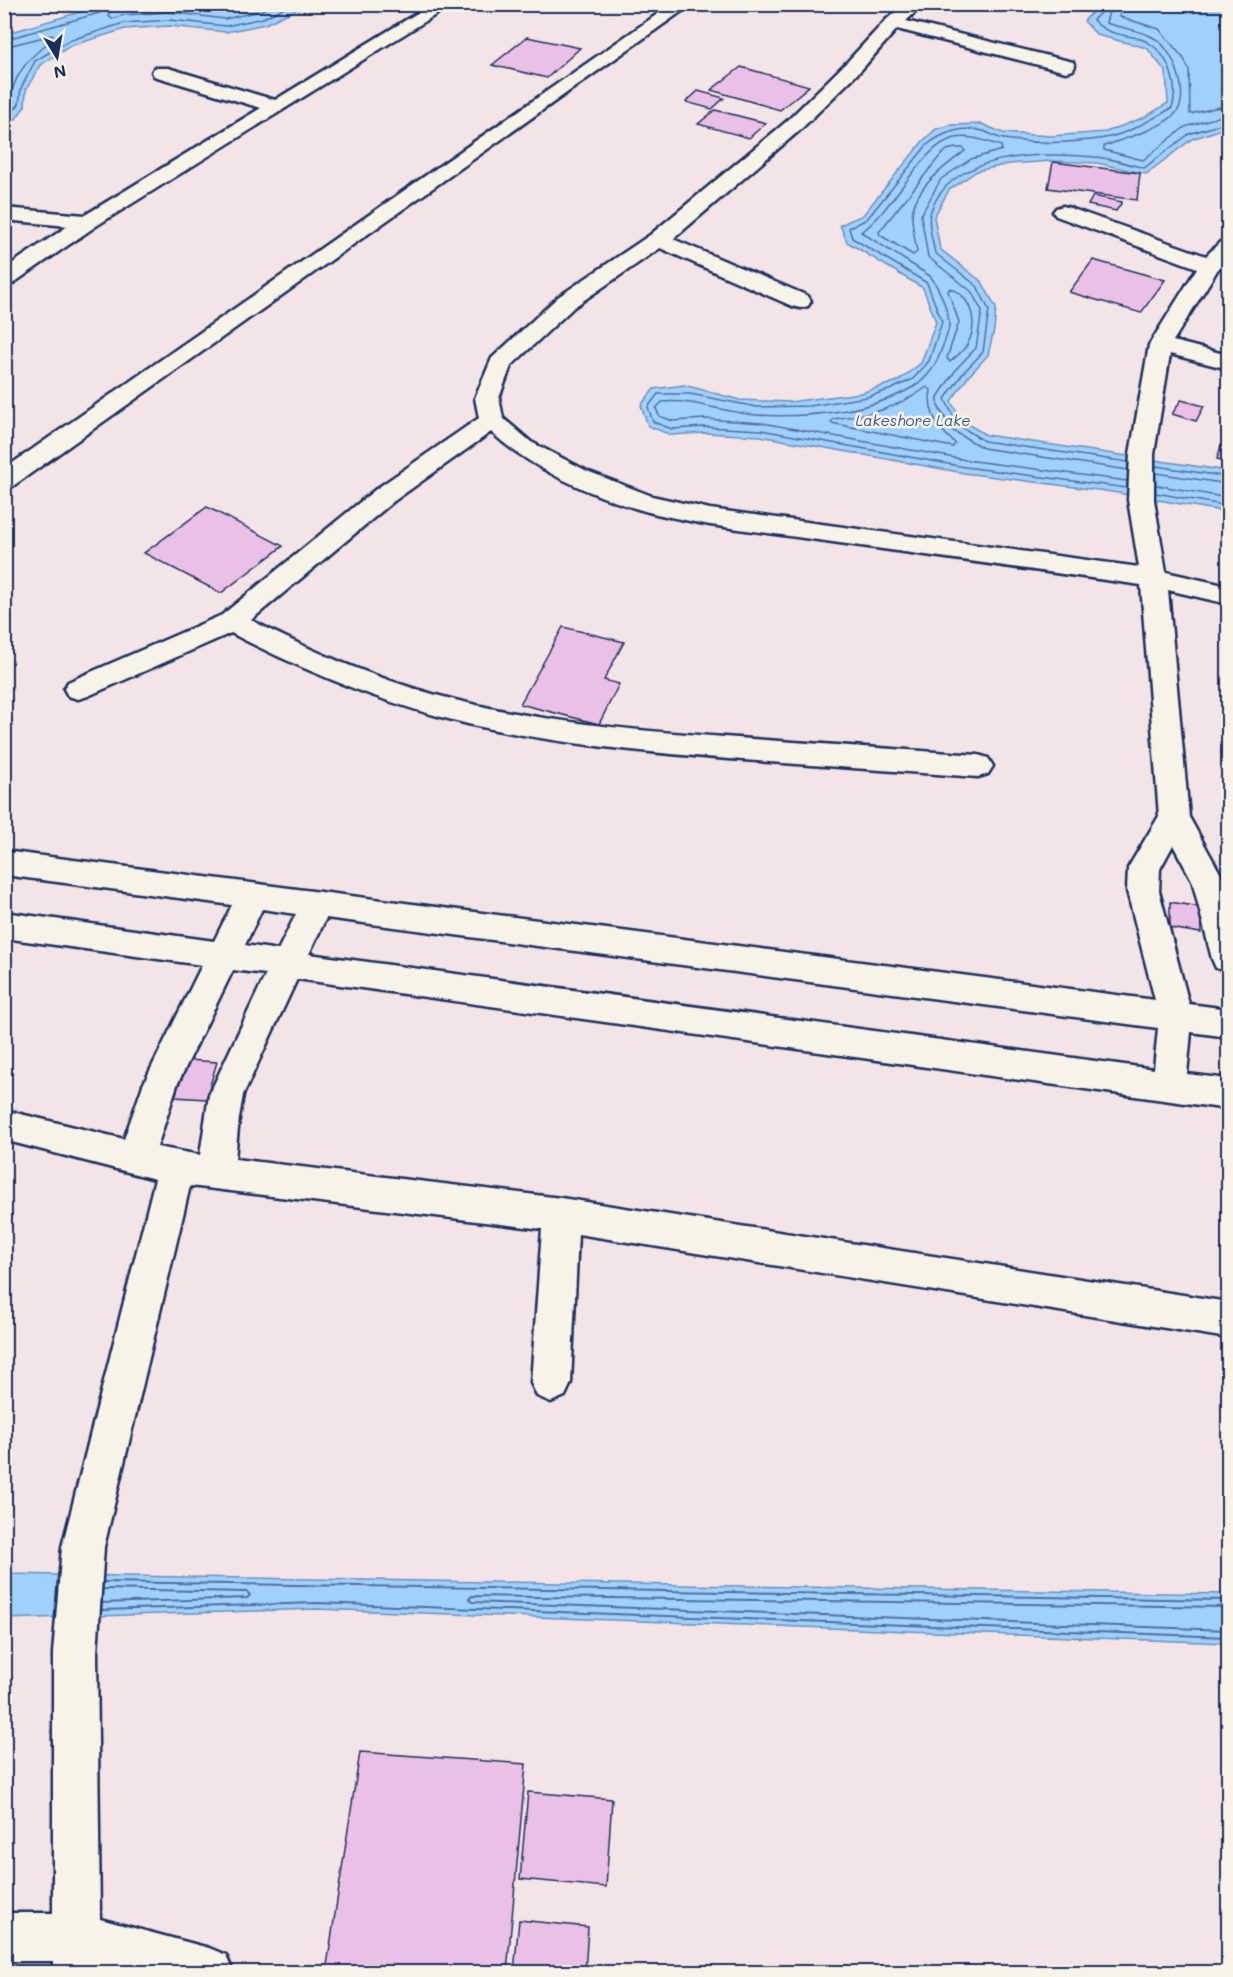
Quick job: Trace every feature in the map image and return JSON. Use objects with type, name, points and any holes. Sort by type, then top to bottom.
[{"type":"street","points":[[4,279],[89,222],[445,4]]},
{"type":"street","points":[[4,482],[684,4]]},
{"type":"street","points":[[916,4],[893,23],[793,126],[658,240],[566,302],[500,363],[487,398],[492,420],[522,447],[578,476],[645,503],[710,516],[1154,578],[1228,595]]},
{"type":"street","points":[[893,23],[1066,66]]},
{"type":"street","points":[[161,72],[277,107]]},
{"type":"street","points":[[1063,212],[1210,265]]},
{"type":"street","points":[[4,214],[89,222]]},
{"type":"street","points":[[658,240],[800,301]]},
{"type":"street","points":[[1228,247],[1210,265],[1160,345],[1142,454],[1141,500],[1154,578],[1174,817],[1208,880],[1228,959]]},
{"type":"street","points":[[1160,345],[1228,362]]},
{"type":"street","points":[[78,688],[232,622],[280,579],[385,495],[492,420]]},
{"type":"street","points":[[232,622],[271,644],[329,670],[421,700],[507,722],[609,739],[978,766]]},
{"type":"street","points":[[1169,1086],[1176,1016],[1143,891],[1144,868],[1174,817]]},
{"type":"street","points":[[4,863],[1228,1023]]},
{"type":"street","points":[[135,1157],[151,1116],[159,1085],[253,896]]},
{"type":"street","points":[[216,1174],[221,1118],[226,1095],[316,904]]},
{"type":"street","points":[[4,925],[1228,1094]]},
{"type":"street","points":[[4,1125],[176,1168],[561,1215],[1228,1320]]},
{"type":"street","points":[[77,1955],[75,1653],[83,1547],[176,1168]]},
{"type":"street","points":[[551,1383],[561,1215]]},
{"type":"street","points":[[4,1937],[77,1955],[209,1972]]},
{"type":"water","points":[[107,4],[306,5],[265,24],[226,32],[169,26],[125,29],[70,46],[40,65],[26,90],[25,106],[5,134],[5,34]]},
{"type":"water","name":"Lakeshore Lake","points":[[1141,4],[1228,5],[1228,127],[1192,139],[1146,174],[1097,163],[1051,161],[1009,164],[977,171],[949,190],[934,217],[940,249],[982,282],[996,308],[988,355],[951,401],[961,420],[986,435],[1228,471],[1228,512],[1106,491],[964,473],[760,436],[705,433],[671,435],[648,426],[641,405],[654,389],[684,385],[740,400],[789,402],[861,393],[898,381],[921,363],[936,322],[923,288],[847,242],[840,225],[863,215],[923,141],[936,129],[951,125],[982,124],[1003,133],[1051,136],[1106,132],[1145,117],[1168,103],[1166,72],[1147,48],[1097,35],[1084,21],[1097,7]]},
{"type":"water","points":[[4,1574],[1228,1594],[1228,1643],[317,1609],[5,1619]]},
{"type":"building","points":[[527,37],[580,48],[547,78],[492,65]]},
{"type":"building","points":[[741,67],[809,86],[780,110],[711,90]]},
{"type":"building","points":[[698,91],[724,98],[712,109],[686,102]]},
{"type":"building","points":[[715,110],[766,123],[749,138],[698,124]]},
{"type":"building","points":[[1053,162],[1140,173],[1137,200],[1048,188]]},
{"type":"building","points":[[1093,196],[1122,202],[1116,211],[1088,205]]},
{"type":"building","points":[[1093,260],[1165,280],[1141,313],[1069,292]]},
{"type":"building","points":[[1181,400],[1204,406],[1196,421],[1172,414]]},
{"type":"building","points":[[1221,446],[1228,448],[1228,462],[1217,459]]},
{"type":"building","points":[[207,507],[283,546],[221,593],[144,553]]},
{"type":"building","points":[[563,627],[624,642],[604,680],[619,684],[599,724],[520,704]]},
{"type":"building","points":[[1170,902],[1200,907],[1201,933],[1170,928]]},
{"type":"building","points":[[186,1060],[217,1062],[206,1099],[175,1097]]},
{"type":"building","points":[[360,1752],[526,1764],[507,1972],[326,1972]]},
{"type":"building","points":[[528,1792],[612,1799],[606,1887],[520,1879]]},
{"type":"building","points":[[519,1920],[588,1927],[585,1972],[514,1972]]}]
